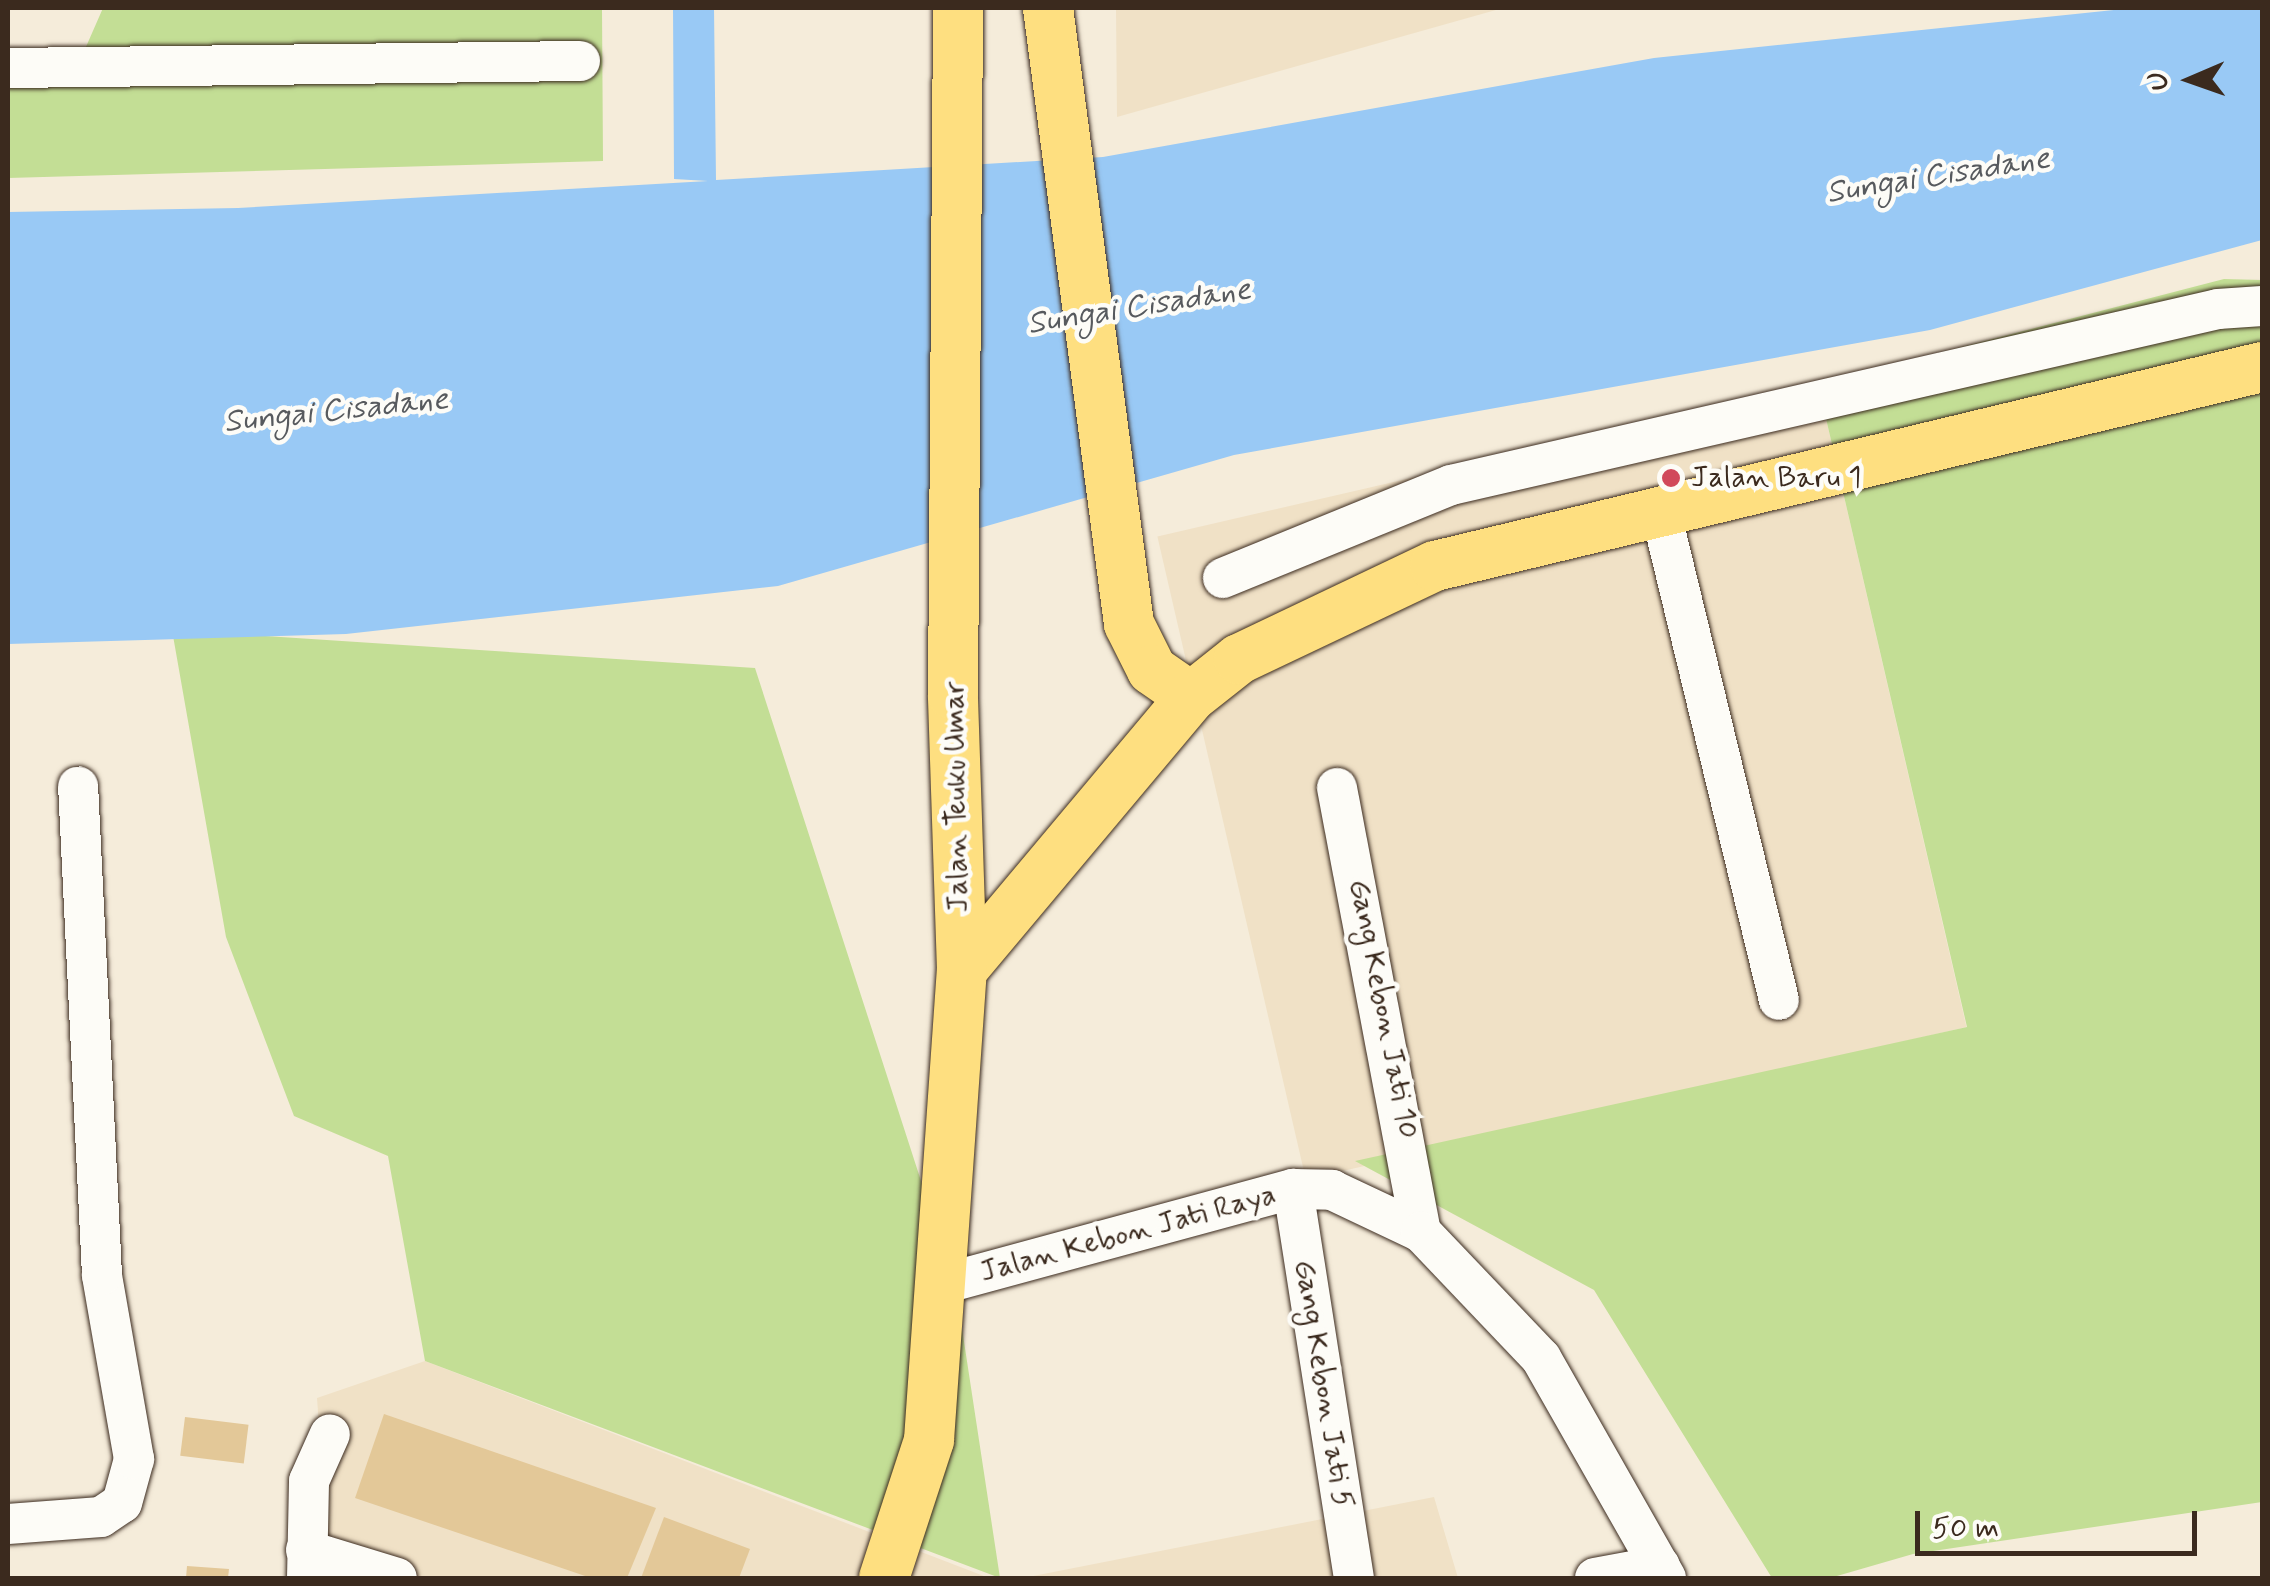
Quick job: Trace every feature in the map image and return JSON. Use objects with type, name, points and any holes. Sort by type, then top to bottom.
[{"type":"main road","name":"Jalan Teuku Umar","points":[[884,1578],[928,1440],[962,970],[953,695],[961,69],[958,8]]},
{"type":"main road","points":[[1051,21],[1135,646],[1152,670],[1192,697]]},
{"type":"main road","points":[[962,970],[1192,697],[1239,659],[1435,566],[1660,508],[2262,367]]},
{"type":"street","points":[[8,68],[580,60]]},
{"type":"street","points":[[1223,578],[1451,485],[2199,314],[2262,306]]},
{"type":"street","points":[[1660,508],[1779,1000]]},
{"type":"street","points":[[8,1524],[101,1517],[122,1504],[134,1459],[102,1274],[78,787]]},
{"type":"street","name":"Gang Kebon Jati 10","points":[[1336,788],[1421,1232]]},
{"type":"street","name":"Jalan Kebon Jati Raya","points":[[939,1285],[1293,1189],[1332,1190],[1421,1232],[1541,1358],[1663,1572]]},
{"type":"street","name":"Gang Kebon Jati 5","points":[[1293,1189],[1354,1578]]},
{"type":"street","points":[[330,1434],[309,1481],[307,1564],[397,1578]]},
{"type":"street","points":[[1594,1578],[1663,1572]]},
{"type":"shaded area","points":[[1116,8],[1503,8],[1117,117]]},
{"type":"shaded area","points":[[1818,384],[1966,1027],[1306,1180],[1157,537]]},
{"type":"shaded area","points":[[425,1361],[989,1578],[330,1578],[317,1398]]},
{"type":"shaded area","points":[[1434,1497],[1458,1578],[1023,1578]]},
{"type":"green space","points":[[103,8],[602,8],[603,161],[8,178],[8,82],[71,81]]},
{"type":"green space","points":[[2224,279],[2262,280],[2262,1502],[1913,1554],[1830,1578],[1772,1578],[1594,1290],[1355,1161],[1967,1027],[1818,384]]},
{"type":"green space","points":[[172,630],[755,668],[956,1289],[1000,1578],[425,1361],[388,1156],[294,1116],[226,937]]},
{"type":"water","name":"Sungai Cisadane","points":[[673,8],[714,8],[716,180],[1103,157],[1654,58],[2133,8],[2262,8],[2262,240],[1930,330],[1234,455],[778,586],[346,634],[8,644],[8,212],[238,208],[708,181],[674,179]]},
{"type":"building","points":[[384,1414],[656,1508],[627,1578],[591,1578],[355,1498]]},
{"type":"building","points":[[185,1417],[249,1425],[244,1464],[180,1456]]},
{"type":"building","points":[[664,1517],[750,1549],[739,1578],[641,1578]]},
{"type":"building","points":[[187,1566],[229,1569],[228,1578],[186,1578]]},
{"type":"place","name":"Jalan Baru 1","points":[[1671,478]]}]
